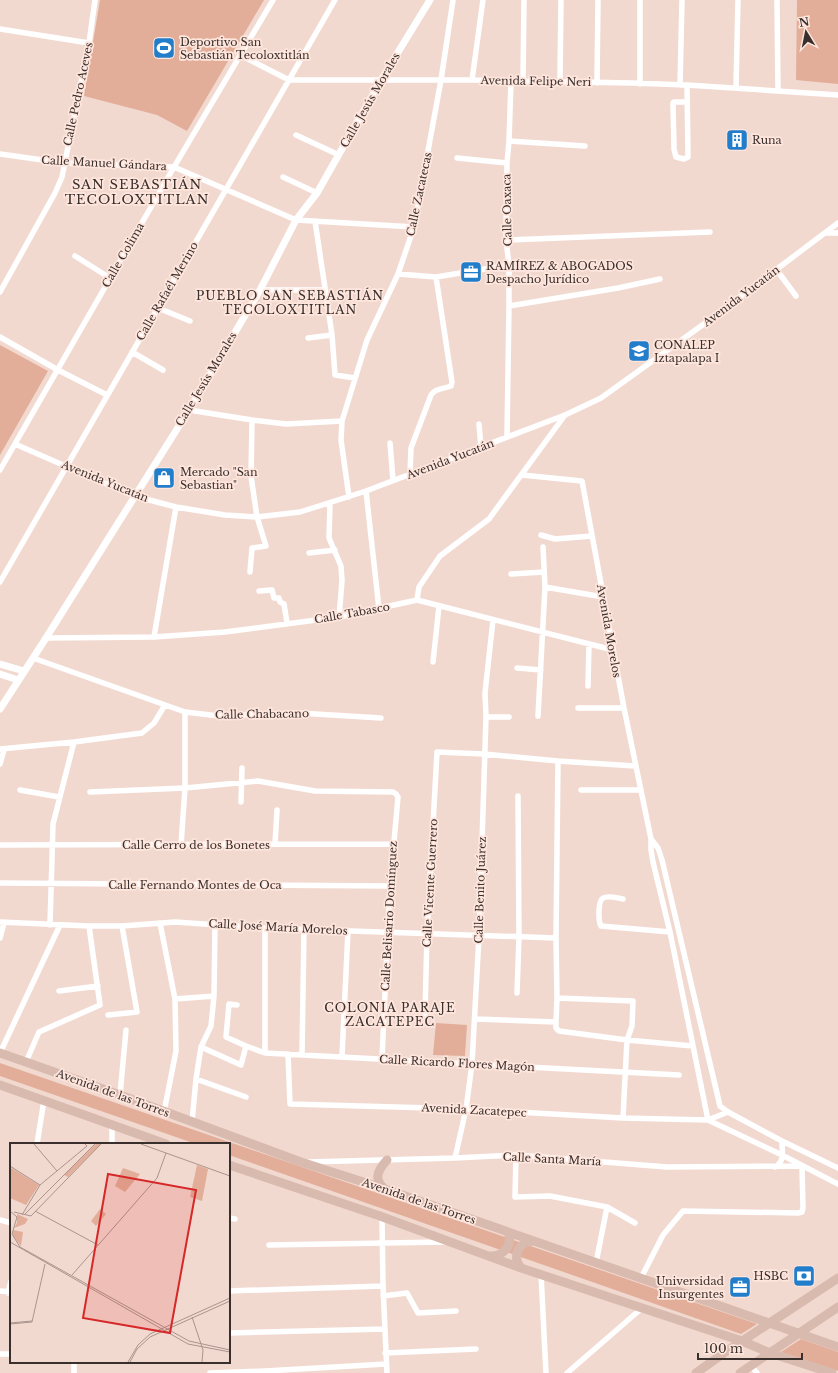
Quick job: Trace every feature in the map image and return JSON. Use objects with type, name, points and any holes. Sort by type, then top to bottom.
[{"type":"main road","name":"Avenida de las Torres","points":[[0,1053],[120,1095],[301,1162],[385,1189],[838,1347]]},
{"type":"main road","points":[[0,1085],[112,1125],[152,1142]]},
{"type":"main road","points":[[385,1189],[380,1184],[378,1176],[379,1169],[387,1160]]},
{"type":"main road","points":[[230,1165],[382,1217],[522,1268],[642,1307],[742,1341],[770,1353],[832,1373]]},
{"type":"main road","points":[[489,1256],[500,1254],[506,1250],[509,1243],[508,1232]]},
{"type":"main road","points":[[522,1268],[516,1258],[518,1250],[523,1244],[534,1241]]},
{"type":"main road","points":[[696,1373],[838,1278]]},
{"type":"main road","points":[[740,1373],[754,1369],[770,1353],[838,1307]]},
{"type":"street","name":"Calle Pedro Aceves","points":[[0,292],[55,193],[62,177],[95,0]]},
{"type":"street","name":"Calle Colima","points":[[0,470],[174,167],[273,0]]},
{"type":"street","name":"Calle Rafaél Merino","points":[[0,582],[335,0]]},
{"type":"street","name":"Calle Jesús Morales","points":[[0,709],[189,410],[260,290],[296,220],[317,194],[381,80],[430,0]]},
{"type":"street","name":"Calle Zacatecas","points":[[349,497],[341,440],[342,421],[367,340],[398,274],[414,227],[441,80],[453,0]]},
{"type":"street","points":[[472,80],[483,0]]},
{"type":"street","points":[[523,81],[524,0]]},
{"type":"street","points":[[560,82],[561,0]]},
{"type":"street","points":[[597,83],[598,0]]},
{"type":"street","points":[[640,0],[640,84]]},
{"type":"street","points":[[680,86],[682,0]]},
{"type":"street","points":[[736,88],[738,0]]},
{"type":"street","points":[[777,0],[778,91]]},
{"type":"street","points":[[0,29],[88,43]]},
{"type":"street","name":"Avenida Felipe Neri","points":[[240,55],[290,80],[511,80],[736,88],[838,95]]},
{"type":"street","name":"Calle Oaxaca","points":[[507,436],[509,265],[506,240],[506,163],[509,141],[511,80]]},
{"type":"street","points":[[687,86],[688,157],[684,159],[676,157],[674,149],[673,104],[674,102],[687,102]]},
{"type":"street","points":[[296,135],[339,155]]},
{"type":"street","points":[[509,141],[585,146]]},
{"type":"street","name":"Calle Manuel Gándara","points":[[0,154],[64,163],[174,167],[296,220],[414,227]]},
{"type":"street","points":[[457,158],[506,163]]},
{"type":"street","points":[[283,177],[317,194]]},
{"type":"street","points":[[315,221],[324,290],[332,335],[335,375],[355,378]]},
{"type":"street","name":"Avenida Yucatán","points":[[15,444],[134,496],[176,507],[212,514],[257,517],[300,512],[330,504],[565,415],[601,398],[838,223]]},
{"type":"street","points":[[506,240],[710,232]]},
{"type":"street","points":[[825,233],[838,233]]},
{"type":"street","points":[[75,256],[110,278]]},
{"type":"street","points":[[398,274],[436,277],[509,265]]},
{"type":"street","points":[[776,269],[796,296]]},
{"type":"street","points":[[410,474],[411,448],[431,394],[433,391],[451,386],[452,382],[436,277]]},
{"type":"street","points":[[509,306],[618,288],[660,279]]},
{"type":"street","points":[[260,290],[324,290]]},
{"type":"street","points":[[158,308],[190,321]]},
{"type":"street","points":[[308,338],[332,335]]},
{"type":"street","points":[[0,338],[107,395]]},
{"type":"street","points":[[132,352],[163,370]]},
{"type":"street","points":[[189,410],[286,424],[342,421]]},
{"type":"street","points":[[565,415],[489,519],[440,556],[419,587],[417,600],[613,650]]},
{"type":"street","points":[[250,572],[252,548],[266,546],[257,517],[251,476],[252,420]]},
{"type":"street","points":[[479,424],[480,447]]},
{"type":"street","points":[[390,443],[393,480]]},
{"type":"street","name":"Avenida Morelos","points":[[522,475],[582,481],[635,766],[651,839],[651,850],[670,932],[708,1120]]},
{"type":"street","points":[[366,491],[379,609]]},
{"type":"street","points":[[330,504],[329,538],[341,566],[342,581],[339,617]]},
{"type":"street","points":[[154,637],[176,507]]},
{"type":"street","points":[[541,535],[554,539],[592,536]]},
{"type":"street","points":[[538,716],[545,587],[543,547]]},
{"type":"street","points":[[309,553],[335,550]]},
{"type":"street","points":[[511,574],[544,572]]},
{"type":"street","points":[[545,587],[603,597]]},
{"type":"street","points":[[259,591],[272,590],[274,598],[279,598],[280,602],[284,604],[287,623]]},
{"type":"street","name":"Calle Tabasco","points":[[46,638],[154,637],[226,632],[339,617],[417,600]]},
{"type":"street","points":[[432,662],[439,606]]},
{"type":"street","name":"Calle Benito Juárez","points":[[455,1158],[466,1108],[472,1064],[479,936],[486,716],[485,693],[493,620]]},
{"type":"street","points":[[588,686],[589,644]]},
{"type":"street","name":"Calle Chabacano","points":[[33,658],[185,712],[219,716],[299,713],[381,718]]},
{"type":"street","points":[[0,664],[24,671]]},
{"type":"street","points":[[517,668],[541,670]]},
{"type":"street","points":[[0,674],[18,680]]},
{"type":"street","points":[[0,764],[2,750],[142,733],[154,723],[165,705]]},
{"type":"street","points":[[578,708],[624,708]]},
{"type":"street","points":[[181,845],[184,788],[185,712]]},
{"type":"street","points":[[486,716],[509,717]]},
{"type":"street","points":[[50,925],[53,824],[74,742]]},
{"type":"street","name":"Calle Vicente Guerrero","points":[[425,1014],[427,934],[437,752],[484,754]]},
{"type":"street","points":[[484,754],[635,766]]},
{"type":"street","points":[[558,761],[556,1028],[559,1031],[627,1040],[693,1046]]},
{"type":"street","points":[[241,802],[242,768]]},
{"type":"street","points":[[90,792],[184,788],[242,782]]},
{"type":"street","name":"Calle Belisario Domínguez","points":[[242,782],[258,782],[315,791],[393,792],[398,797],[390,886],[382,1058]]},
{"type":"street","points":[[20,790],[59,797]]},
{"type":"street","points":[[581,790],[640,790]]},
{"type":"street","points":[[517,993],[519,937],[518,796]]},
{"type":"street","points":[[275,844],[277,810]]},
{"type":"street","name":"Avenida Morelos","points":[[651,839],[658,848],[667,878],[720,1106],[728,1112]]},
{"type":"street","name":"Calle Cerro de los Bonetes","points":[[0,845],[393,844]]},
{"type":"street","points":[[657,880],[667,878]]},
{"type":"street","name":"Calle Fernando Montes de Oca","points":[[0,883],[390,886]]},
{"type":"street","points":[[622,899],[602,898],[600,901],[599,922],[601,926],[670,932]]},
{"type":"street","points":[[0,938],[2,922]]},
{"type":"street","name":"Calle José María Morelos","points":[[2,922],[50,925],[122,926],[175,922],[266,928],[556,938]]},
{"type":"street","points":[[160,923],[175,999],[176,1051],[164,1112]]},
{"type":"street","points":[[192,1122],[201,1047],[211,1026],[214,996],[215,924]]},
{"type":"street","points":[[0,1053],[60,925]]},
{"type":"street","points":[[26,1062],[39,1032],[100,1005],[89,926]]},
{"type":"street","points":[[108,1015],[137,1012],[122,926]]},
{"type":"street","points":[[265,1053],[266,928]]},
{"type":"street","points":[[302,1055],[304,929]]},
{"type":"street","points":[[342,1056],[348,931]]},
{"type":"street","points":[[59,991],[98,986]]},
{"type":"street","points":[[175,999],[214,996]]},
{"type":"street","points":[[557,998],[633,1001],[632,1026],[627,1040],[624,1118]]},
{"type":"street","name":"Calle Ricardo Flores Magón","points":[[237,1005],[229,1004],[226,1037],[265,1053],[382,1058],[679,1075]]},
{"type":"street","points":[[475,1019],[556,1022]]},
{"type":"street","points":[[120,1095],[126,1030]]},
{"type":"street","points":[[201,1047],[241,1065],[246,1046]]},
{"type":"street","name":"Avenida Zacatepec","points":[[288,1054],[290,1104],[466,1108],[624,1118],[708,1120],[728,1112]]},
{"type":"street","points":[[196,1079],[246,1097]]},
{"type":"street","points":[[37,1143],[44,1100]]},
{"type":"street","points":[[728,1112],[782,1141],[838,1168]]},
{"type":"street","name":"Avenida Zacatepec","points":[[708,1120],[782,1155],[838,1184]]},
{"type":"street","points":[[112,1125],[112,1143]]},
{"type":"street","points":[[773,1167],[782,1162],[782,1141]]},
{"type":"street","points":[[516,1155],[515,1196],[550,1196],[607,1208],[635,1223]]},
{"type":"street","name":"Calle Santa María","points":[[301,1162],[516,1155],[667,1167],[802,1166]]},
{"type":"street","points":[[641,1278],[663,1235],[683,1211],[802,1212],[802,1166]]},
{"type":"street","points":[[596,1263],[607,1208]]},
{"type":"street","points":[[382,1217],[383,1296],[387,1373]]},
{"type":"street","points":[[0,1220],[10,1223]]},
{"type":"street","points":[[269,1245],[449,1242]]},
{"type":"street","points":[[541,1274],[546,1373]]},
{"type":"street","points":[[230,1291],[383,1286]]},
{"type":"street","points":[[0,1291],[10,1293]]},
{"type":"street","points":[[383,1296],[407,1294],[418,1313],[456,1311]]},
{"type":"street","points":[[567,1373],[642,1307]]},
{"type":"street","points":[[230,1333],[385,1329]]},
{"type":"street","points":[[385,1353],[476,1350]]},
{"type":"street","points":[[210,1373],[266,1372],[386,1364]]},
{"type":"shaded area","name":"Deportivo San Sebastián Tecoloxtitlán","points":[[100,0],[264,0],[187,131],[157,115],[84,96]]},
{"type":"shaded area","points":[[797,0],[838,0],[838,84],[796,80]]},
{"type":"shaded area","points":[[0,345],[48,371],[0,455]]},
{"type":"shaded area","points":[[436,1023],[467,1025],[465,1056],[433,1055]]},
{"type":"shaded area","points":[[0,1063],[757,1324],[741,1334],[230,1155],[230,1143],[193,1143],[0,1076]]},
{"type":"shaded area","points":[[801,1339],[838,1352],[838,1371],[781,1352]]},
{"type":"place","name":"Deportivo San Sebastián Tecoloxtitlán","points":[[164,48]]},
{"type":"place","name":"Runa","points":[[737,140]]},
{"type":"place","name":"RAMÍREZ & ABOGADOS Despacho Jurídico","points":[[471,272]]},
{"type":"place","name":"CONALEP Iztapalapa I","points":[[639,351]]},
{"type":"place","name":"Mercado \"San Sebastian\"","points":[[164,478]]},
{"type":"place","name":"HSBC","points":[[804,1276]]},
{"type":"place","name":"Universidad Insurgentes","points":[[740,1287]]},
{"type":"district","name":"SAN SEBASTIÁN TECOLOXTITLAN","points":[[137,192]]},
{"type":"district","name":"PUEBLO SAN SEBASTIÁN TECOLOXTITLAN","points":[[290,302]]},
{"type":"district","name":"COLONIA PARAJE ZACATEPEC","points":[[390,1014]]}]
